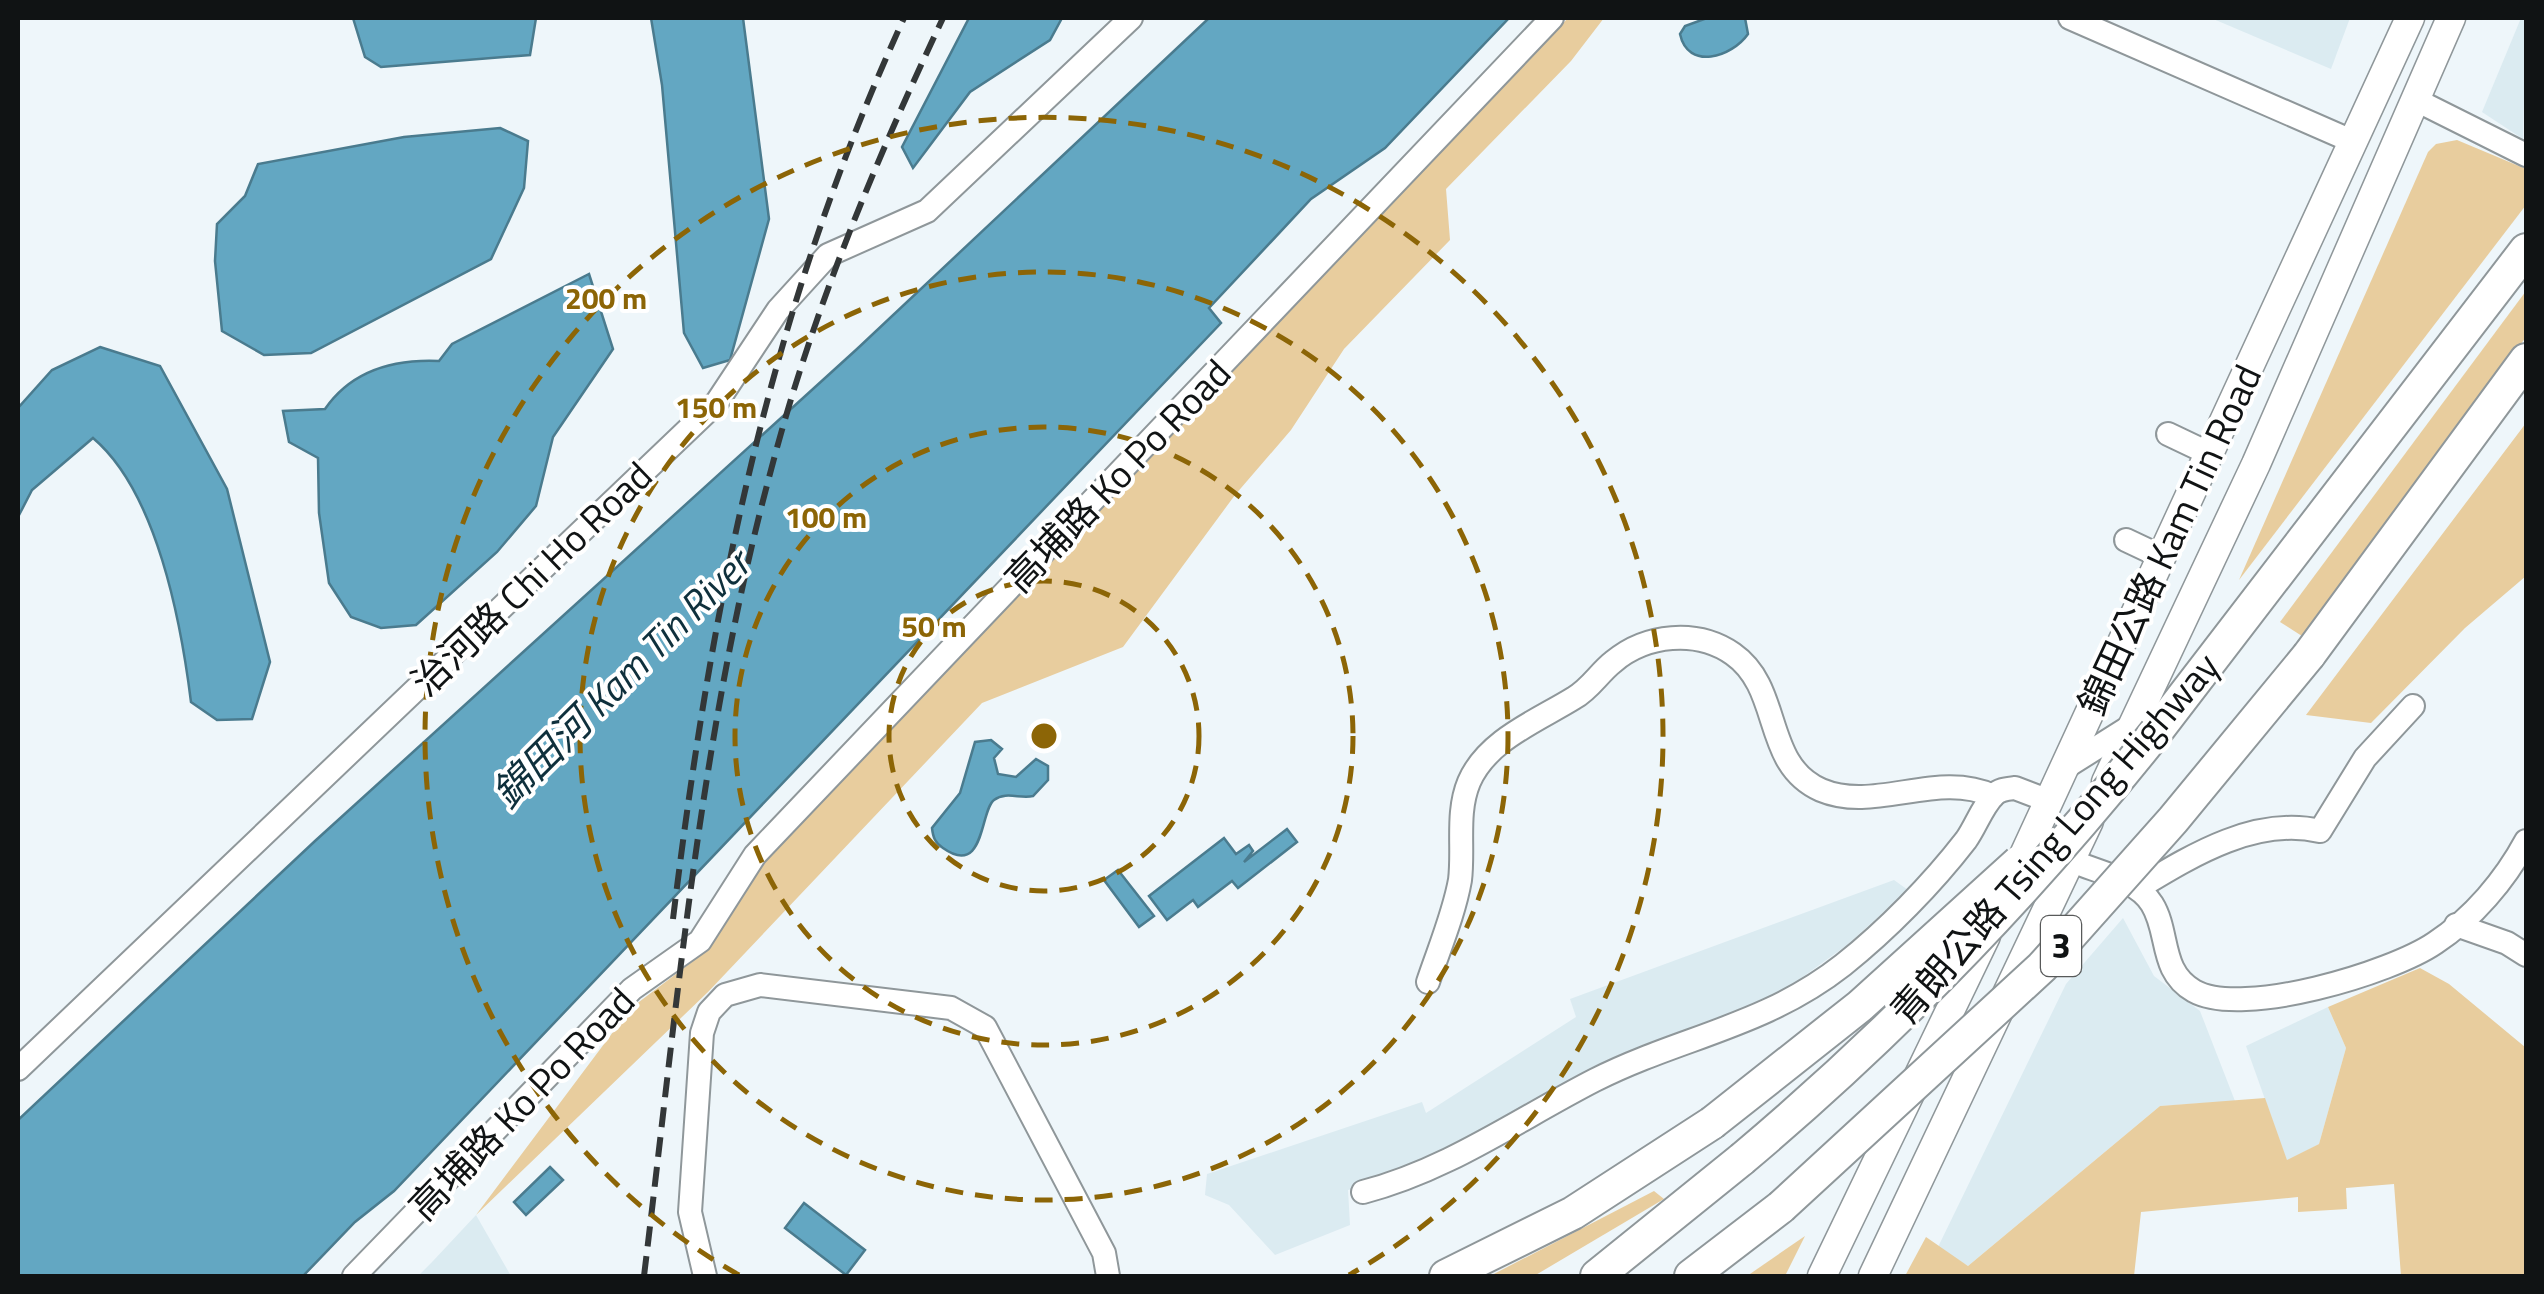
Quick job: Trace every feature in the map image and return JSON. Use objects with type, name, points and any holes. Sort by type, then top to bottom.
[{"type":"highway","name":"青朗公路 Tsing Long Highway","points":[[1598,1276],[1742,1159],[1896,1020],[2002,910],[2144,729],[2254,610],[2526,250]]},
{"type":"highway","name":"青朗公路 Tsing Long Highway","points":[[1691,1276],[1782,1207],[2042,967],[2173,820],[2310,655],[2526,360]]},
{"type":"highway","points":[[1446,1276],[1572,1212],[1712,1123],[1860,1006],[2144,729]]},
{"type":"main road","name":"錦田公路 Kam Tin Road","points":[[1822,1276],[2066,767],[2410,18]]},
{"type":"main road","name":"錦田公路 Kam Tin Road","points":[[1872,1276],[2072,861],[2144,729],[2451,18]]},
{"type":"main road","points":[[2354,142],[2383,132],[2414,100]]},
{"type":"street","name":"治河路 Chi Ho Road","points":[[18,1070],[717,402],[778,310],[828,255],[928,212],[1131,18]]},
{"type":"street","name":"高埔路 Ko Po Road","points":[[354,1276],[632,988],[700,941],[755,855],[1552,18]]},
{"type":"street","points":[[2075,19],[2354,142]]},
{"type":"street","points":[[2414,100],[2526,155]]},
{"type":"street","points":[[2168,434],[2210,454]]},
{"type":"street","points":[[2126,540],[2162,557]]},
{"type":"street","points":[[1428,982],[1460,882],[1463,808],[1476,769],[1495,747],[1580,695],[1622,654],[1655,640],[1690,638],[1736,656],[1765,692],[1784,756],[1802,778],[1824,791],[1849,796],[1958,785],[1993,796],[2015,788],[2049,801]]},
{"type":"street","points":[[2138,888],[2185,860],[2261,829],[2287,825],[2320,831],[2365,758],[2413,706]]},
{"type":"street","points":[[2066,767],[2144,729]]},
{"type":"street","points":[[1362,1192],[1402,1182],[1455,1159],[1597,1079],[1672,1047],[1737,1027],[1785,1003],[1843,965],[1917,895],[1966,839],[1993,796]]},
{"type":"street","points":[[2072,861],[2138,888],[2152,902],[2180,982],[2196,992],[2234,1001],[2381,969],[2435,944],[2512,866],[2526,841]]},
{"type":"street","points":[[2456,925],[2507,942],[2526,955]]},
{"type":"street","points":[[705,1276],[690,1212],[702,1033],[709,1012],[725,994],[760,985],[951,1008],[974,1018],[1002,1053],[1104,1253],[1108,1276]]},
{"type":"shaded area","points":[[1568,18],[1604,18],[1571,61],[1446,189],[1450,240],[1344,349],[1291,430],[1235,495],[1123,647],[982,703],[708,992],[476,1215],[631,1008],[709,949],[764,863]]},
{"type":"shaded area","points":[[2211,18],[2350,18],[2331,69]]},
{"type":"shaded area","points":[[2521,18],[2526,18],[2523,139],[2482,112]]},
{"type":"shaded area","points":[[2457,140],[2526,169],[2526,205],[2239,580],[2428,152],[2436,144]]},
{"type":"shaded area","points":[[2526,291],[2526,337],[2305,638],[2280,622]]},
{"type":"shaded area","points":[[2526,423],[2526,576],[2465,628],[2371,723],[2306,715]]},
{"type":"shaded area","points":[[1894,880],[1908,890],[1847,945],[1786,989],[1396,1177],[1348,1190],[1350,1225],[1275,1255],[1229,1205],[1205,1195],[1207,1174],[1422,1102],[1426,1113],[1576,1017],[1570,999]]},
{"type":"shaded area","points":[[2123,918],[2154,976],[2200,1011],[2235,1101],[2160,1106],[1968,1266],[1938,1247],[2066,984]]},
{"type":"shaded area","points":[[2420,968],[2449,984],[2525,1047],[2526,1276],[2401,1276],[2394,1184],[2346,1188],[2347,1209],[2298,1212],[2298,1197],[2141,1212],[2134,1276],[1905,1276],[1926,1237],[1968,1266],[2160,1106],[2265,1098],[2287,1160],[2319,1144],[2346,1048],[2328,1007]]},
{"type":"shaded area","points":[[2328,1007],[2346,1048],[2319,1144],[2287,1161],[2246,1046]]},
{"type":"shaded area","points":[[1654,1191],[1664,1199],[1534,1276],[1490,1276]]},
{"type":"shaded area","points":[[476,1215],[511,1276],[418,1276],[433,1261]]},
{"type":"shaded area","points":[[1805,1236],[1785,1276],[1747,1276]]},
{"type":"water","points":[[353,18],[536,18],[530,55],[381,67],[365,57]]},
{"type":"water","points":[[651,18],[743,18],[769,219],[730,360],[703,368],[684,333],[662,85]]},
{"type":"water","points":[[969,18],[1062,18],[1050,40],[970,92],[913,168],[902,147]]},
{"type":"water","name":"錦田河 Kam Tin River","points":[[1209,18],[1509,18],[1385,148],[1311,199],[1209,308],[1221,323],[394,1191],[355,1222],[303,1276],[18,1276],[18,1120],[315,841],[857,349]]},
{"type":"water","points":[[1707,18],[1745,18],[1748,34],[1722,54],[1692,53],[1680,34],[1685,26]]},
{"type":"water","points":[[500,128],[528,141],[524,188],[491,259],[311,353],[264,355],[222,331],[215,261],[217,224],[245,196],[258,164],[404,137]]},
{"type":"water","points":[[589,274],[613,349],[553,437],[536,506],[497,552],[416,625],[381,628],[351,617],[329,583],[319,513],[318,458],[289,442],[283,411],[325,409],[361,376],[390,365],[439,361],[452,344]]},
{"type":"water","points":[[100,347],[160,366],[227,489],[270,662],[252,719],[217,720],[191,702],[172,598],[149,524],[134,491],[93,438],[32,490],[18,517],[18,408],[52,370]]},
{"type":"water","points":[[991,740],[1002,749],[994,758],[998,774],[1016,777],[1036,759],[1048,766],[1048,780],[1033,796],[1003,796],[994,800],[974,849],[967,855],[957,855],[938,844],[932,828],[960,793],[975,742]]},
{"type":"water","points":[[1287,829],[1297,842],[1238,888],[1232,881],[1198,907],[1193,900],[1167,920],[1149,896],[1224,838],[1236,854],[1249,845],[1253,851],[1244,862]]},
{"type":"water","points":[[1118,870],[1154,916],[1139,927],[1104,880]]},
{"type":"water","points":[[550,1167],[563,1180],[526,1215],[514,1202]]},
{"type":"water","points":[[804,1203],[865,1250],[846,1275],[785,1228]]},
{"type":"railway","points":[[673,919],[707,685],[752,459],[816,238],[904,18]]},
{"type":"railway","points":[[644,1276],[693,871],[726,669],[747,569],[787,411],[825,296],[869,184],[943,18]]}]
